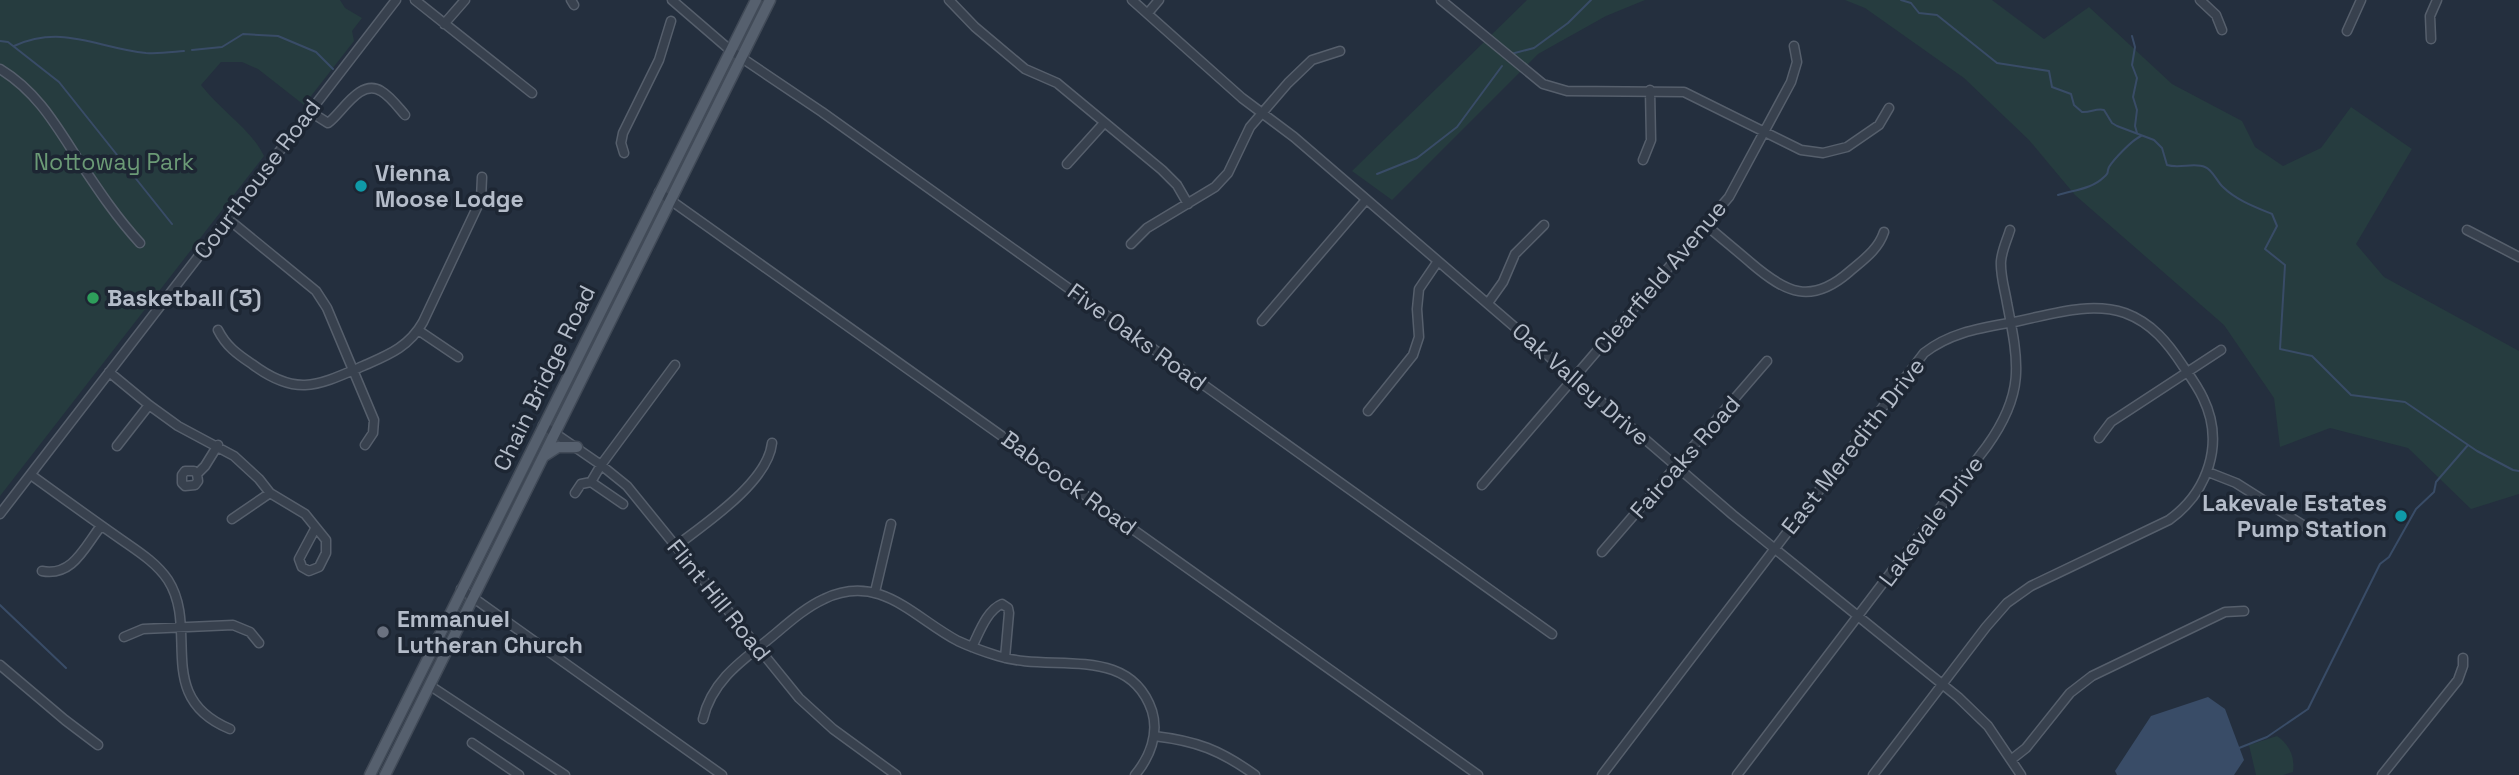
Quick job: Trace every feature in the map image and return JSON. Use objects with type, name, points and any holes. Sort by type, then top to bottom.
[{"type":"main road","name":"Chain Bridge Road","points":[[370,775],[755,0]]},
{"type":"main road","name":"Chain Bridge Road","points":[[385,775],[770,0]]},
{"type":"main road","points":[[541,458],[558,447],[577,447]]},
{"type":"street","name":"Courthouse Road","points":[[0,514],[396,0]]},
{"type":"street","points":[[415,0],[533,93]]},
{"type":"street","points":[[444,24],[464,0]]},
{"type":"street","name":"Five Oaks Road","points":[[672,0],[730,50],[1552,634]]},
{"type":"street","points":[[948,0],[1025,69],[1057,83],[1171,177],[1188,204]]},
{"type":"street","name":"Oak Valley Drive","points":[[1132,0],[1262,114],[1294,137],[1365,201],[1774,548],[1972,710],[2012,759],[2021,775]]},
{"type":"street","points":[[1148,13],[1159,0]]},
{"type":"street","points":[[1441,0],[1542,84],[1567,91],[1650,90],[1674,91],[1694,96],[1801,150],[1834,151],[1856,142],[1879,125],[1889,108]]},
{"type":"street","points":[[2200,0],[2216,15],[2222,30]]},
{"type":"street","points":[[2347,31],[2361,0]]},
{"type":"street","points":[[2431,39],[2430,16],[2437,0]]},
{"type":"street","points":[[624,153],[621,143],[623,132],[659,60],[671,21]]},
{"type":"street","name":"Clearfield Avenue","points":[[1482,485],[1734,189],[1796,69],[1794,46]]},
{"type":"street","points":[[1131,244],[1147,228],[1205,194],[1223,179],[1232,166],[1243,137],[1301,69],[1320,56],[1340,51]]},
{"type":"street","points":[[0,69],[23,84],[41,103],[100,193],[139,243]]},
{"type":"street","points":[[309,111],[328,123],[356,94],[373,88],[381,91],[405,115]]},
{"type":"street","points":[[1643,160],[1651,140],[1650,90]]},
{"type":"street","points":[[1067,164],[1104,122]]},
{"type":"street","points":[[218,330],[231,349],[260,371],[283,383],[312,386],[354,370],[403,346],[418,330],[481,199],[482,177]]},
{"type":"street","name":"Babcock Road","points":[[659,192],[1478,775]]},
{"type":"street","points":[[1262,321],[1365,201]]},
{"type":"street","points":[[228,219],[316,291],[327,308],[374,420],[373,433],[365,445]]},
{"type":"street","points":[[1488,303],[1503,282],[1515,254],[1544,225]]},
{"type":"street","points":[[1706,225],[1772,282],[1800,292],[1819,290],[1837,282],[1877,247],[1884,232]]},
{"type":"street","name":"Lakevale Drive","points":[[1737,775],[2005,420],[2014,394],[2017,373],[2001,261],[2010,230]]},
{"type":"street","points":[[2467,230],[2519,257]]},
{"type":"street","points":[[1368,411],[1413,355],[1419,337],[1419,289],[1438,261]]},
{"type":"street","name":"East Meredith Drive","points":[[1602,775],[1924,353],[1955,334],[2079,309],[2116,311],[2140,320],[2160,335],[2203,398],[2211,422],[2213,447],[2208,472]]},
{"type":"street","points":[[418,330],[458,357]]},
{"type":"street","points":[[2099,438],[2111,422],[2221,350]]},
{"type":"street","name":"Fairoaks Road","points":[[1602,552],[1767,361]]},
{"type":"street","points":[[591,482],[675,365]]},
{"type":"street","points":[[109,372],[178,426],[218,445],[246,466],[270,494],[300,509],[323,535],[327,547],[318,567],[309,571],[302,568],[299,559],[315,529]]},
{"type":"street","points":[[117,446],[149,405]]},
{"type":"street","name":"Flint Hill Road","points":[[542,425],[601,465],[639,499],[781,678],[815,713],[896,775]]},
{"type":"street","points":[[676,546],[724,509],[754,478],[768,459],[772,443]]},
{"type":"street","points":[[197,474],[218,445]]},
{"type":"street","points":[[1873,775],[1996,613],[2007,603],[2031,586],[2169,520],[2196,495],[2208,472],[2236,483],[2306,527]]},
{"type":"street","points":[[31,475],[161,571],[173,589],[177,601],[182,669],[188,690],[208,716],[230,729]]},
{"type":"street","points":[[575,493],[581,484],[591,482],[623,504]]},
{"type":"street","points":[[232,519],[270,494]]},
{"type":"street","points":[[875,592],[891,524]]},
{"type":"street","points":[[42,571],[56,572],[70,566],[102,526]]},
{"type":"street","points":[[461,589],[722,775]]},
{"type":"street","points":[[703,719],[705,708],[718,685],[738,663],[795,618],[825,598],[848,591],[875,592],[897,602],[959,642],[1005,658],[1103,666],[1122,673],[1137,685],[1149,702],[1153,716],[1154,736],[1148,757],[1135,775]]},
{"type":"street","points":[[972,647],[988,616],[995,607],[1002,604],[1009,613],[1005,658]]},
{"type":"street","points":[[2012,759],[2026,748],[2070,693],[2092,676],[2225,612],[2244,611]]},
{"type":"street","points":[[124,637],[143,629],[238,626],[250,632],[259,643]]},
{"type":"street","points":[[2382,775],[2458,680],[2463,658]]},
{"type":"street","points":[[0,665],[97,745]]},
{"type":"street","points":[[429,685],[565,775]]},
{"type":"street","points":[[1154,736],[1204,745],[1230,757],[1255,775]]},
{"type":"street","points":[[472,743],[519,775]]},
{"type":"green space","name":"Nottoway Park","points":[[0,0],[340,0],[345,8],[362,18],[352,31],[354,41],[304,105],[258,69],[242,62],[221,62],[201,85],[252,137],[264,156],[0,496]]},
{"type":"green space","points":[[1527,0],[1645,0],[1606,16],[1538,54],[1392,200],[1352,171]]},
{"type":"green space","points":[[1845,0],[1992,0],[2044,39],[2089,7],[2172,84],[2242,121],[2255,147],[2283,166],[2321,148],[2351,107],[2412,149],[2356,244],[2384,277],[2519,351],[2519,494],[2471,509],[2408,448],[2330,428],[2280,447],[2274,398],[2224,325],[2075,195],[2029,140],[1964,78],[1865,8]]},
{"type":"green space","points":[[2277,736],[2291,752],[2293,772],[2283,775],[2256,775],[2249,745]]},
{"type":"water","points":[[2208,697],[2225,709],[2244,760],[2234,775],[2117,775],[2115,771],[2151,716]]},
{"type":"waterway","points":[[1511,54],[1534,48],[1568,23],[1591,0]]},
{"type":"waterway","points":[[1901,0],[1911,3],[1919,13],[1937,15],[1997,63],[2049,71],[2052,87],[2071,94],[2074,105],[2082,112],[2104,110],[2112,123],[2154,140],[2162,148],[2167,165],[2205,167],[2234,196],[2272,214],[2277,226],[2265,249],[2285,265],[2280,349],[2312,356],[2351,395],[2405,402],[2477,451],[2519,471]]},
{"type":"waterway","points":[[192,50],[222,47],[243,34],[278,36],[316,52],[333,69]]},
{"type":"waterway","points":[[2132,36],[2135,47],[2132,65],[2137,78],[2133,97],[2137,110],[2137,133]]},
{"type":"waterway","points":[[14,46],[48,37],[64,37],[146,53],[184,51]]},
{"type":"waterway","points":[[0,41],[8,42],[59,82],[172,224]]},
{"type":"waterway","points":[[1377,174],[1417,158],[1457,127],[1502,66]]},
{"type":"waterway","points":[[2058,195],[2088,187],[2099,181],[2119,155],[2141,136]]},
{"type":"waterway","points":[[2239,748],[2267,737],[2308,709],[2380,564],[2389,557],[2416,509],[2434,492],[2436,482],[2468,445]]},
{"type":"waterway","points":[[0,605],[66,668]]},
{"type":"place","name":"Vienna Moose Lodge","points":[[361,186]]},
{"type":"place","name":"Basketball (3)","points":[[93,298]]},
{"type":"place","name":"Lakevale Estates Pump Station","points":[[2401,516]]},
{"type":"place","name":"Emmanuel Lutheran Church","points":[[383,632]]}]
